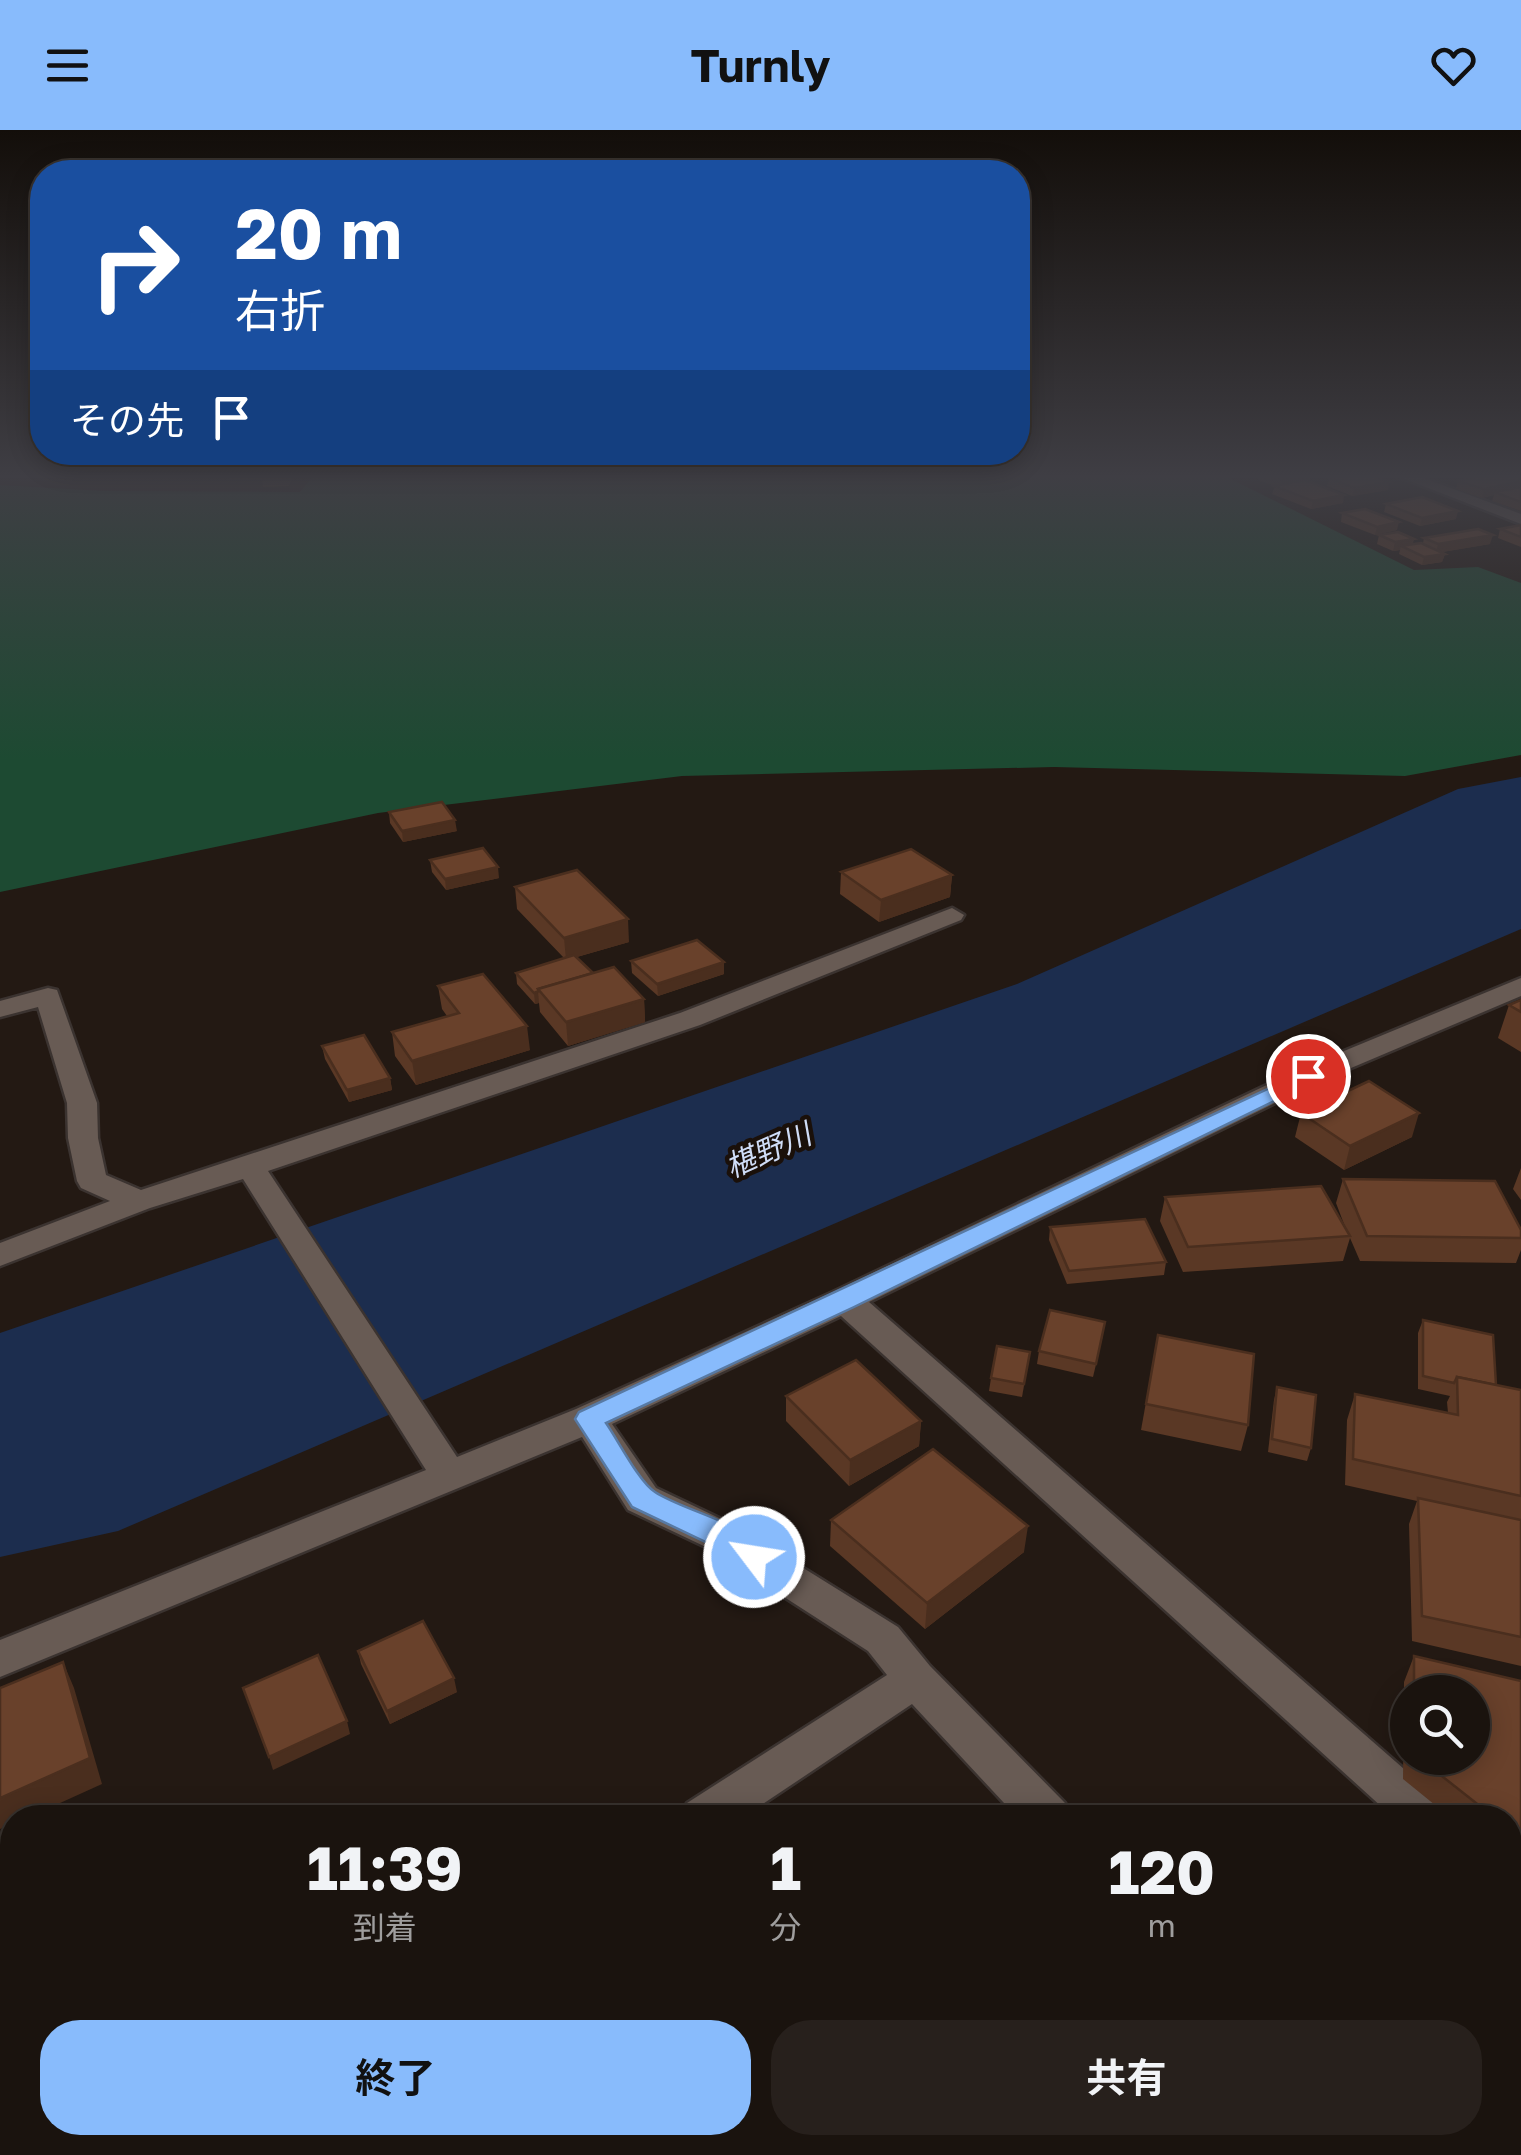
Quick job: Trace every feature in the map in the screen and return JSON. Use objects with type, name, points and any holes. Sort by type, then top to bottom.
[{"type":"street","points":[[0,1255],[140,1201],[254,1174],[690,1019],[952,915]]},
{"type":"street","points":[[0,1659],[441,1463],[588,1419],[845,1300],[1308,1076],[1521,986]]},
{"type":"street","points":[[0,1009],[48,996],[82,1102],[82,1138],[92,1181],[140,1201]]},
{"type":"street","points":[[254,1174],[441,1463]]},
{"type":"street","points":[[845,1300],[1412,1805]]},
{"type":"street","points":[[588,1419],[642,1499],[722,1536],[883,1639],[915,1679],[1036,1805]]},
{"type":"street","points":[[723,1805],[915,1679]]},
{"type":"green space","points":[[0,570],[1487,570],[1521,583],[1521,755],[1405,776],[1054,767],[682,776],[378,813],[0,892]]},
{"type":"water","name":"椹野川","points":[[1521,777],[1521,929],[118,1531],[0,1557],[0,1333],[1017,984],[1458,789]]},
{"type":"building","points":[[442,802],[455,820],[402,831],[389,812]]},
{"type":"building","points":[[483,848],[498,867],[445,879],[430,860]]},
{"type":"building","points":[[911,849],[952,875],[881,900],[841,872]]},
{"type":"building","points":[[577,870],[628,919],[564,938],[515,887]]},
{"type":"building","points":[[697,940],[724,962],[657,984],[631,961]]},
{"type":"building","points":[[574,955],[593,973],[534,993],[516,973]]},
{"type":"building","points":[[614,967],[644,999],[566,1022],[538,989]]},
{"type":"building","points":[[483,974],[527,1026],[412,1061],[392,1032],[459,1013],[438,986]]},
{"type":"building","points":[[1521,1000],[1521,1012],[1509,1005]]},
{"type":"building","points":[[364,1035],[390,1078],[347,1090],[322,1046]]},
{"type":"building","points":[[1369,1081],[1419,1113],[1350,1146],[1301,1113]]},
{"type":"building","points":[[1343,1179],[1495,1181],[1521,1230],[1521,1238],[1367,1236]]},
{"type":"building","points":[[1321,1186],[1350,1236],[1188,1247],[1165,1197]]},
{"type":"building","points":[[1145,1219],[1166,1262],[1069,1271],[1050,1227]]},
{"type":"building","points":[[1050,1310],[1105,1322],[1096,1364],[1039,1351]]},
{"type":"building","points":[[1423,1320],[1493,1335],[1496,1385],[1457,1377],[1454,1383],[1423,1376]]},
{"type":"building","points":[[1158,1335],[1254,1354],[1248,1425],[1146,1404]]},
{"type":"building","points":[[997,1346],[1030,1352],[1024,1384],[991,1378]]},
{"type":"building","points":[[856,1360],[921,1421],[850,1460],[786,1396]]},
{"type":"building","points":[[1457,1377],[1521,1390],[1521,1496],[1353,1459],[1355,1394],[1458,1415]]},
{"type":"building","points":[[1277,1387],[1316,1395],[1311,1448],[1272,1439]]},
{"type":"building","points":[[933,1449],[1028,1526],[927,1603],[831,1520]]},
{"type":"building","points":[[1418,1498],[1521,1520],[1521,1637],[1422,1616]]},
{"type":"building","points":[[423,1621],[454,1678],[387,1711],[358,1651]]},
{"type":"building","points":[[318,1655],[347,1721],[269,1757],[243,1688]]},
{"type":"building","points":[[1414,1656],[1521,1681],[1521,1805],[1479,1805],[1441,1775],[1490,1775],[1490,1675],[1414,1675]]},
{"type":"building","points":[[63,1662],[90,1758],[0,1798],[0,1688]]},
{"type":"route","points":[[754,1557],[722,1536],[642,1499],[588,1419],[845,1300],[1308,1076]]}]
